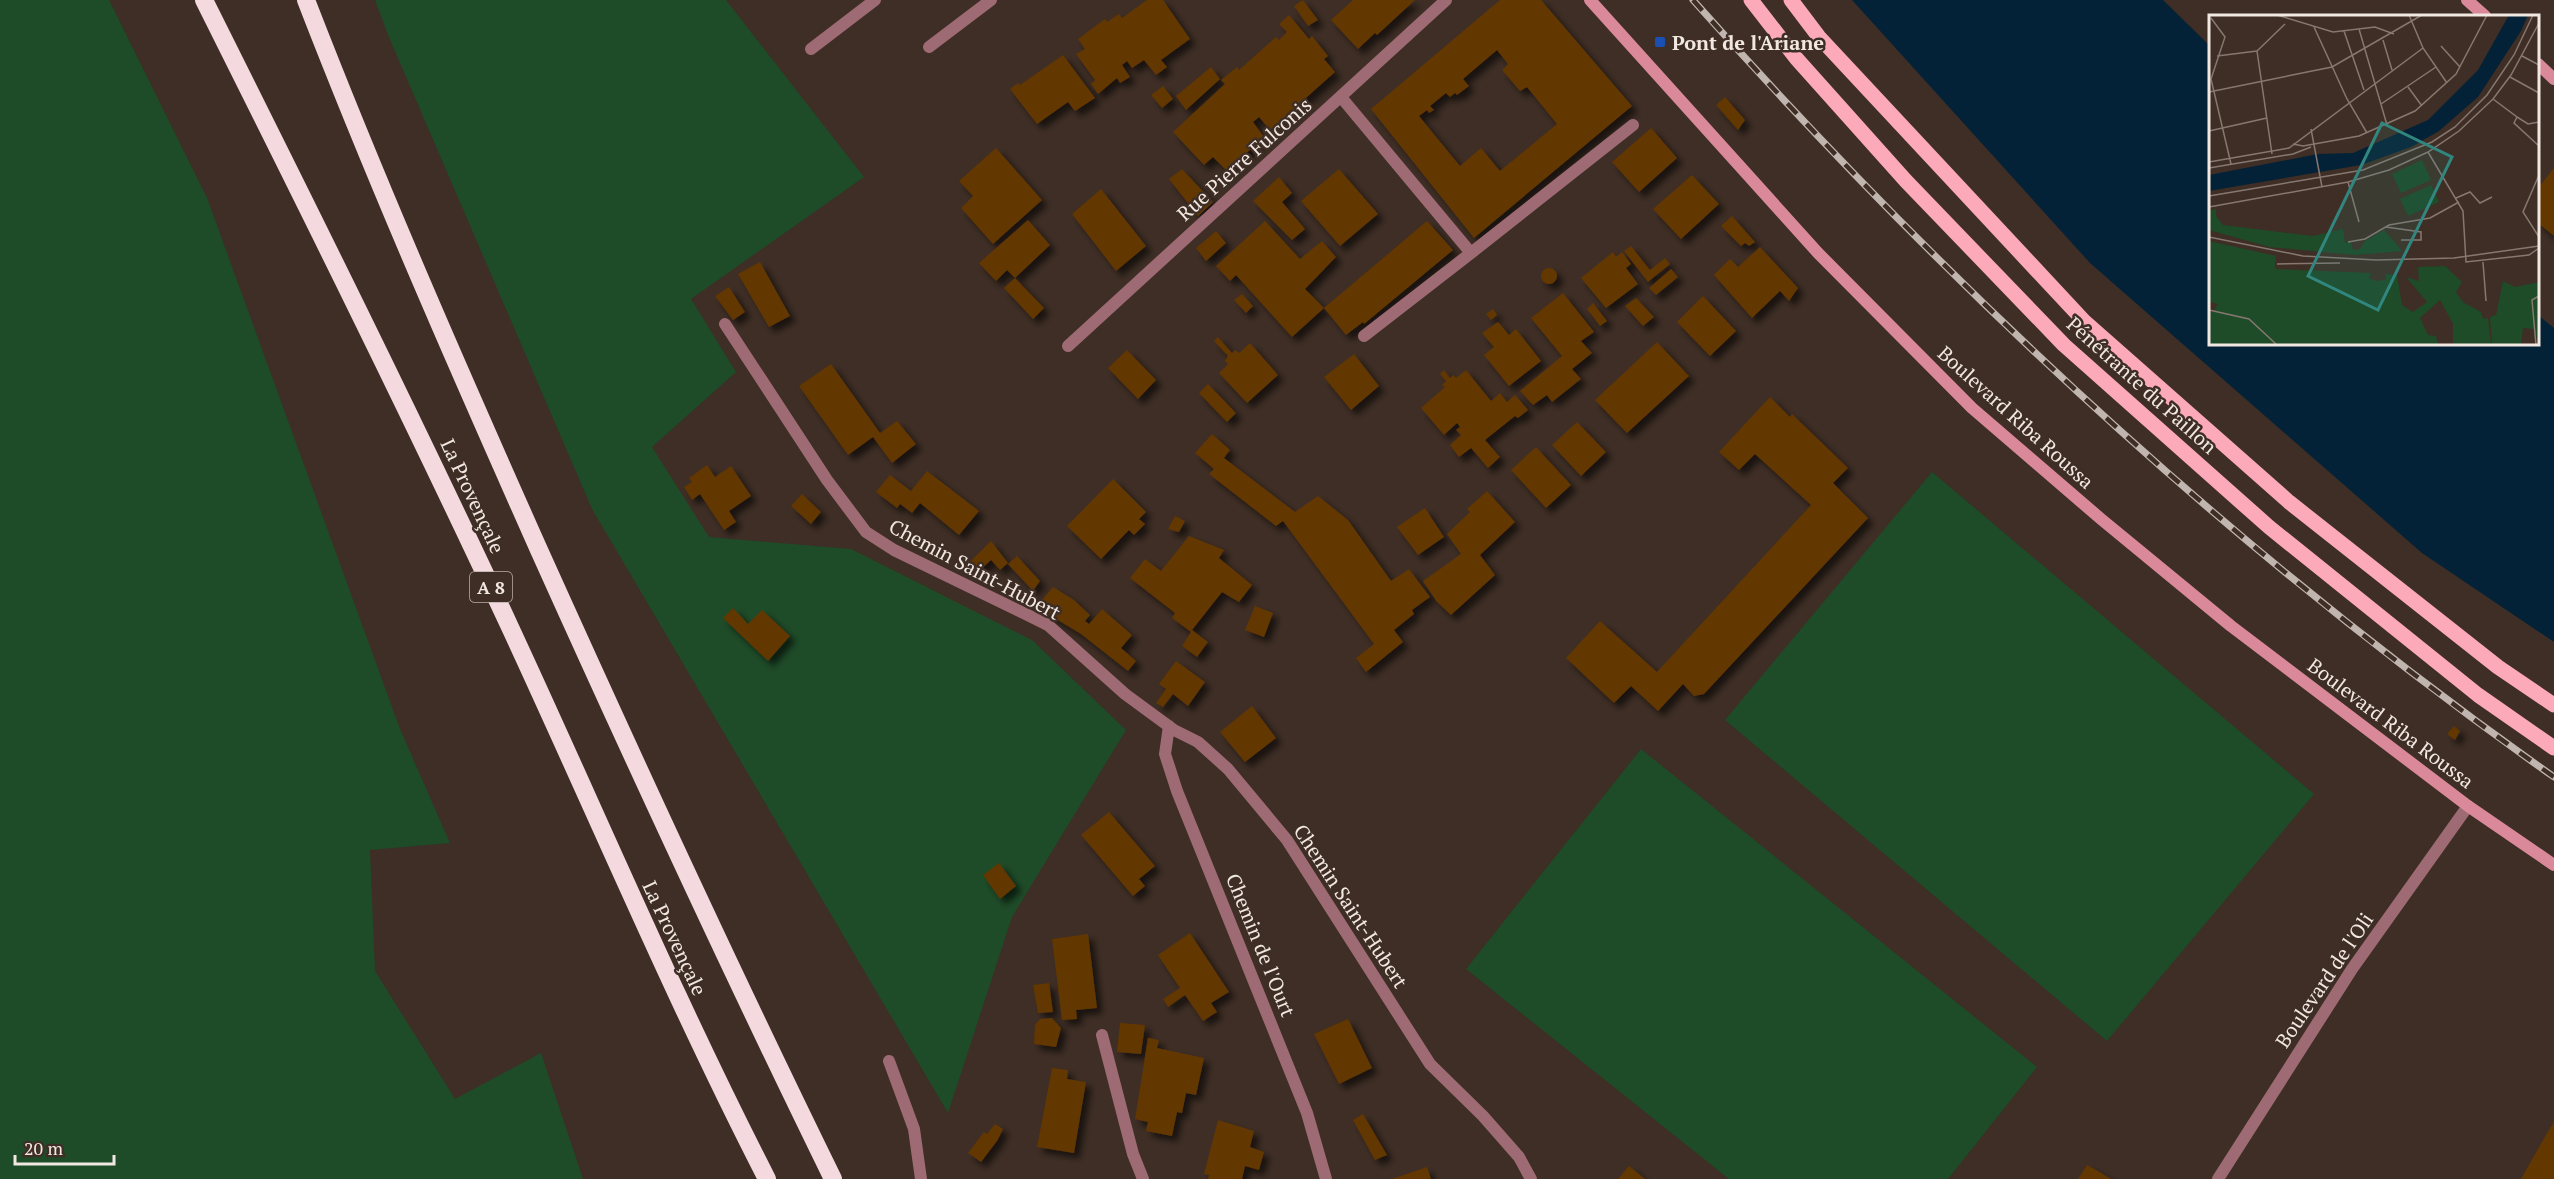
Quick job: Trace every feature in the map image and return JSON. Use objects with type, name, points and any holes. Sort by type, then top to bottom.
[{"type":"highway","name":"La Provençale","points":[[204,0],[377,345],[511,629],[610,851],[730,1107],[767,1179]]},
{"type":"highway","name":"La Provençale","points":[[306,0],[408,256],[503,470],[660,820],[833,1179]]},
{"type":"main road","name":"Pénétrante du Paillon","points":[[1751,0],[1796,58],[1898,172],[2064,345],[2269,527],[2478,695],[2554,748]]},
{"type":"main road","name":"Pénétrante du Paillon","points":[[1791,0],[1819,38],[2084,321],[2289,502],[2498,667],[2554,705]]},
{"type":"street","points":[[810,49],[875,0]]},
{"type":"street","points":[[929,47],[991,0]]},
{"type":"street","name":"Rue Pierre Fulconis","points":[[1068,346],[1446,0]]},
{"type":"street","name":"Boulevard Riba Roussa","points":[[1587,0],[1818,253],[1972,408],[2101,519],[2231,626],[2468,806],[2554,865]]},
{"type":"street","points":[[2467,0],[2484,15]]},
{"type":"street","points":[[2539,65],[2554,79]]},
{"type":"street","points":[[1341,97],[1472,253]]},
{"type":"street","points":[[1364,336],[1633,125]]},
{"type":"street","name":"Chemin Saint-Hubert","points":[[725,324],[826,480],[866,532],[894,550],[1048,626],[1125,694],[1169,726],[1198,741],[1228,769],[1287,840],[1430,1064],[1483,1116],[1519,1157],[1531,1179]]},
{"type":"street","name":"Chemin de l'Ourt","points":[[1169,726],[1165,754],[1177,791],[1307,1113],[1326,1179]]},
{"type":"street","name":"Boulevard de l'Oli","points":[[2218,1179],[2352,969],[2468,806]]},
{"type":"street","points":[[1102,1035],[1133,1154],[1143,1179]]},
{"type":"street","points":[[890,1061],[914,1129],[921,1179]]},
{"type":"green space","points":[[0,0],[109,0],[207,198],[400,729],[450,843],[370,850],[375,971],[455,1099],[541,1053],[583,1179],[0,1179]]},
{"type":"green space","points":[[375,0],[726,0],[864,177],[691,299],[736,372],[652,447],[709,537],[851,549],[1032,640],[1126,730],[1012,917],[948,1113],[592,509]]},
{"type":"green space","points":[[1932,472],[2314,794],[2107,1041],[1725,720]]},
{"type":"green space","points":[[1641,749],[2037,1067],[1948,1179],[1729,1179],[1466,969]]},
{"type":"water","points":[[1852,0],[2163,0],[2209,45],[2209,345],[2539,345],[2539,316],[2554,328],[2554,642],[2422,553],[2090,263]]},
{"type":"building","points":[[1147,0],[1163,0],[1190,39],[1161,60],[1167,67],[1156,75],[1144,60],[1132,68],[1127,61],[1122,65],[1130,77],[1120,83],[1117,78],[1098,94],[1091,84],[1095,80],[1076,54],[1085,49],[1078,39],[1105,19],[1107,22],[1119,14],[1122,18]]},
{"type":"building","points":[[1303,0],[1318,20],[1308,26],[1294,6]]},
{"type":"building","points":[[1353,0],[1415,0],[1358,49],[1331,20]]},
{"type":"building","points":[[1500,0],[1541,0],[1632,106],[1474,238],[1371,109]],"holes":[[[1497,50],[1508,64],[1502,70],[1520,91],[1527,87],[1557,124],[1500,171],[1481,148],[1460,166],[1419,116],[1427,110],[1429,113],[1434,110],[1430,106],[1446,93],[1450,97],[1455,93],[1457,95],[1469,86],[1463,79]]]},
{"type":"building","points":[[1289,15],[1309,39],[1312,36],[1328,56],[1324,59],[1335,72],[1270,130],[1259,117],[1253,122],[1264,137],[1227,171],[1213,157],[1204,165],[1173,132],[1225,84],[1221,80],[1237,67],[1239,70],[1276,37],[1279,40],[1287,32],[1279,24]]},
{"type":"building","points":[[1063,55],[1095,98],[1075,111],[1068,102],[1037,124],[1010,89],[1018,83],[1020,85]]},
{"type":"building","points":[[1211,67],[1220,79],[1186,110],[1176,96]]},
{"type":"building","points":[[1163,86],[1173,99],[1162,108],[1151,95]]},
{"type":"building","points":[[1725,97],[1745,120],[1738,130],[1716,105]]},
{"type":"building","points":[[1651,128],[1677,158],[1639,192],[1612,162]]},
{"type":"building","points":[[996,148],[1042,200],[993,244],[961,208],[973,196],[959,181]]},
{"type":"building","points":[[2554,168],[2554,236],[2539,224],[2539,187]]},
{"type":"building","points":[[1182,169],[1213,202],[1198,216],[1169,179]]},
{"type":"building","points":[[1339,169],[1378,214],[1340,246],[1301,201]]},
{"type":"building","points":[[1692,175],[1719,204],[1681,239],[1653,209]]},
{"type":"building","points":[[1279,177],[1292,193],[1282,202],[1305,229],[1292,240],[1253,201]]},
{"type":"building","points":[[1101,189],[1146,246],[1116,271],[1072,214]]},
{"type":"building","points":[[1732,216],[1755,242],[1749,246],[1745,243],[1741,246],[1721,226]]},
{"type":"building","points":[[1028,220],[1050,245],[1015,278],[1007,270],[996,281],[979,263]]},
{"type":"building","points":[[1265,221],[1300,259],[1322,241],[1336,257],[1305,289],[1324,308],[1292,337],[1236,275],[1230,281],[1216,266]]},
{"type":"building","points":[[1427,221],[1453,250],[1364,324],[1363,322],[1346,335],[1324,308]]},
{"type":"building","points":[[1216,231],[1226,243],[1206,261],[1196,248]]},
{"type":"building","points":[[1631,246],[1650,270],[1665,258],[1670,264],[1648,282],[1624,251]]},
{"type":"building","points":[[1760,247],[1798,288],[1789,301],[1780,291],[1752,318],[1714,275],[1730,259],[1738,267]]},
{"type":"building","points":[[1613,252],[1616,257],[1622,252],[1631,264],[1626,268],[1638,284],[1606,308],[1581,278]]},
{"type":"building","points":[[760,262],[790,316],[769,327],[738,274]]},
{"type":"building","points":[[1549,268],[1555,270],[1557,276],[1555,282],[1549,284],[1543,282],[1541,276],[1543,270]]},
{"type":"building","points":[[1671,269],[1678,277],[1656,295],[1649,288]]},
{"type":"building","points":[[1015,278],[1044,308],[1033,319],[1004,288]]},
{"type":"building","points":[[729,287],[745,312],[733,320],[715,296]]},
{"type":"building","points":[[1563,293],[1594,332],[1581,341],[1592,353],[1572,369],[1581,379],[1552,402],[1547,395],[1533,405],[1520,391],[1562,356],[1531,318]]},
{"type":"building","points":[[1242,294],[1253,306],[1246,313],[1234,300]]},
{"type":"building","points":[[1703,296],[1736,331],[1710,356],[1677,322]]},
{"type":"building","points":[[1636,298],[1654,317],[1643,326],[1625,306]]},
{"type":"building","points":[[1593,303],[1607,321],[1600,326],[1587,309]]},
{"type":"building","points":[[1493,309],[1497,315],[1491,320],[1486,314]]},
{"type":"building","points":[[1498,322],[1509,335],[1516,329],[1541,361],[1509,386],[1484,355],[1494,347],[1482,333]]},
{"type":"building","points":[[1218,337],[1232,353],[1235,350],[1239,353],[1250,343],[1278,375],[1247,403],[1219,373],[1228,364],[1225,361],[1228,356],[1214,341]]},
{"type":"building","points":[[1657,342],[1689,376],[1627,433],[1595,400]]},
{"type":"building","points":[[1127,350],[1156,380],[1138,399],[1108,368]]},
{"type":"building","points":[[1354,354],[1379,386],[1351,410],[1324,377]]},
{"type":"building","points":[[831,364],[880,433],[897,421],[916,444],[892,463],[873,437],[848,455],[799,386]]},
{"type":"building","points":[[1444,370],[1450,378],[1453,375],[1456,378],[1466,370],[1491,401],[1500,393],[1507,402],[1515,395],[1528,410],[1518,418],[1515,416],[1485,440],[1500,457],[1488,468],[1471,448],[1459,457],[1450,445],[1461,435],[1456,430],[1460,427],[1457,423],[1444,435],[1421,408],[1445,387],[1442,385],[1446,381],[1440,374]]},
{"type":"building","points":[[1208,384],[1236,413],[1227,422],[1199,393]]},
{"type":"building","points":[[1770,397],[1790,417],[1792,414],[1848,468],[1833,483],[1868,518],[1704,694],[1694,696],[1683,684],[1658,711],[1631,686],[1614,703],[1566,658],[1600,621],[1657,672],[1811,505],[1755,454],[1739,470],[1719,452]]},
{"type":"building","points":[[1577,422],[1606,452],[1581,476],[1552,445]]},
{"type":"building","points":[[1212,434],[1230,450],[1224,458],[1295,512],[1318,496],[1348,520],[1391,581],[1409,569],[1430,597],[1412,610],[1414,614],[1394,630],[1403,642],[1366,672],[1356,658],[1374,644],[1283,521],[1276,526],[1209,474],[1214,469],[1195,453]]},
{"type":"building","points":[[1536,447],[1571,485],[1546,508],[1511,470]]},
{"type":"building","points":[[707,465],[715,477],[731,466],[751,496],[729,511],[736,522],[724,530],[700,494],[692,500],[684,487],[692,482],[689,478]]},
{"type":"building","points":[[927,471],[979,511],[959,535],[920,503],[912,513],[900,504],[897,508],[876,492],[890,475],[911,491]]},
{"type":"building","points":[[1113,479],[1146,512],[1139,519],[1145,524],[1134,535],[1129,530],[1101,559],[1067,526]]},
{"type":"building","points":[[1487,491],[1515,522],[1480,555],[1495,575],[1451,615],[1437,602],[1423,581],[1461,554],[1447,534],[1470,512],[1467,509]]},
{"type":"building","points":[[802,494],[821,512],[811,524],[791,506]]},
{"type":"building","points":[[1425,508],[1444,537],[1418,555],[1397,527]]},
{"type":"building","points":[[1175,516],[1185,521],[1179,532],[1168,529]]},
{"type":"building","points":[[1189,536],[1224,550],[1219,558],[1252,585],[1239,602],[1222,592],[1192,630],[1208,642],[1197,657],[1182,646],[1191,632],[1172,618],[1175,613],[1130,578],[1145,559],[1161,571]]},
{"type":"building","points":[[991,541],[1008,563],[1000,570],[991,560],[979,571],[967,565]]},
{"type":"building","points":[[1017,556],[1040,581],[1033,591],[1008,564]]},
{"type":"building","points":[[1053,587],[1074,600],[1090,615],[1085,621],[1089,624],[1102,609],[1132,635],[1121,648],[1136,661],[1128,671],[1081,634],[1036,607]]},
{"type":"building","points":[[1255,606],[1273,613],[1264,637],[1245,630]]},
{"type":"building","points":[[733,608],[748,624],[762,610],[790,636],[768,661],[723,618]]},
{"type":"building","points":[[1176,661],[1205,682],[1188,706],[1173,694],[1163,707],[1156,703],[1166,689],[1159,684]]},
{"type":"building","points":[[1252,706],[1276,738],[1245,762],[1220,732]]},
{"type":"building","points":[[2454,726],[2460,731],[2455,740],[2447,734]]},
{"type":"building","points":[[1109,812],[1155,866],[1139,879],[1145,886],[1133,896],[1081,835]]},
{"type":"building","points":[[999,863],[1016,886],[1000,899],[983,875]]},
{"type":"building","points":[[1190,933],[1229,992],[1211,1003],[1217,1012],[1203,1021],[1185,995],[1168,1007],[1163,999],[1180,988],[1158,955]]},
{"type":"building","points":[[1088,934],[1097,1008],[1076,1010],[1077,1019],[1062,1020],[1052,939]]},
{"type":"building","points":[[1049,983],[1053,1012],[1038,1013],[1033,985]]},
{"type":"building","points":[[1052,1018],[1061,1028],[1056,1047],[1034,1044],[1035,1025],[1040,1019]]},
{"type":"building","points":[[1348,1019],[1372,1068],[1339,1084],[1314,1034]]},
{"type":"building","points":[[1120,1023],[1145,1025],[1141,1054],[1117,1052]]},
{"type":"building","points":[[1148,1038],[1159,1040],[1157,1048],[1204,1058],[1196,1095],[1186,1093],[1182,1113],[1177,1112],[1172,1136],[1146,1131],[1148,1122],[1135,1119]]},
{"type":"building","points":[[1052,1068],[1068,1070],[1067,1079],[1086,1082],[1074,1153],[1037,1147]]},
{"type":"building","points":[[1363,1114],[1387,1155],[1375,1160],[1353,1120]]},
{"type":"building","points":[[1218,1120],[1254,1131],[1250,1147],[1264,1152],[1259,1170],[1245,1166],[1242,1179],[1208,1179],[1209,1175],[1204,1174]]},
{"type":"building","points":[[2554,1122],[2554,1179],[2521,1179],[2547,1133]]},
{"type":"building","points":[[995,1124],[1003,1129],[981,1162],[968,1153],[984,1132],[987,1134]]},
{"type":"building","points":[[2087,1165],[2096,1170],[2111,1179],[2078,1179]]},
{"type":"building","points":[[1629,1166],[1645,1179],[1618,1179]]},
{"type":"building","points":[[1427,1167],[1431,1179],[1392,1179]]},
{"type":"railway","points":[[1693,0],[1891,212],[2101,413],[2210,509],[2322,602],[2554,777]]},
{"type":"place","name":"Pont de l'Ariane","points":[[1660,42]]}]
